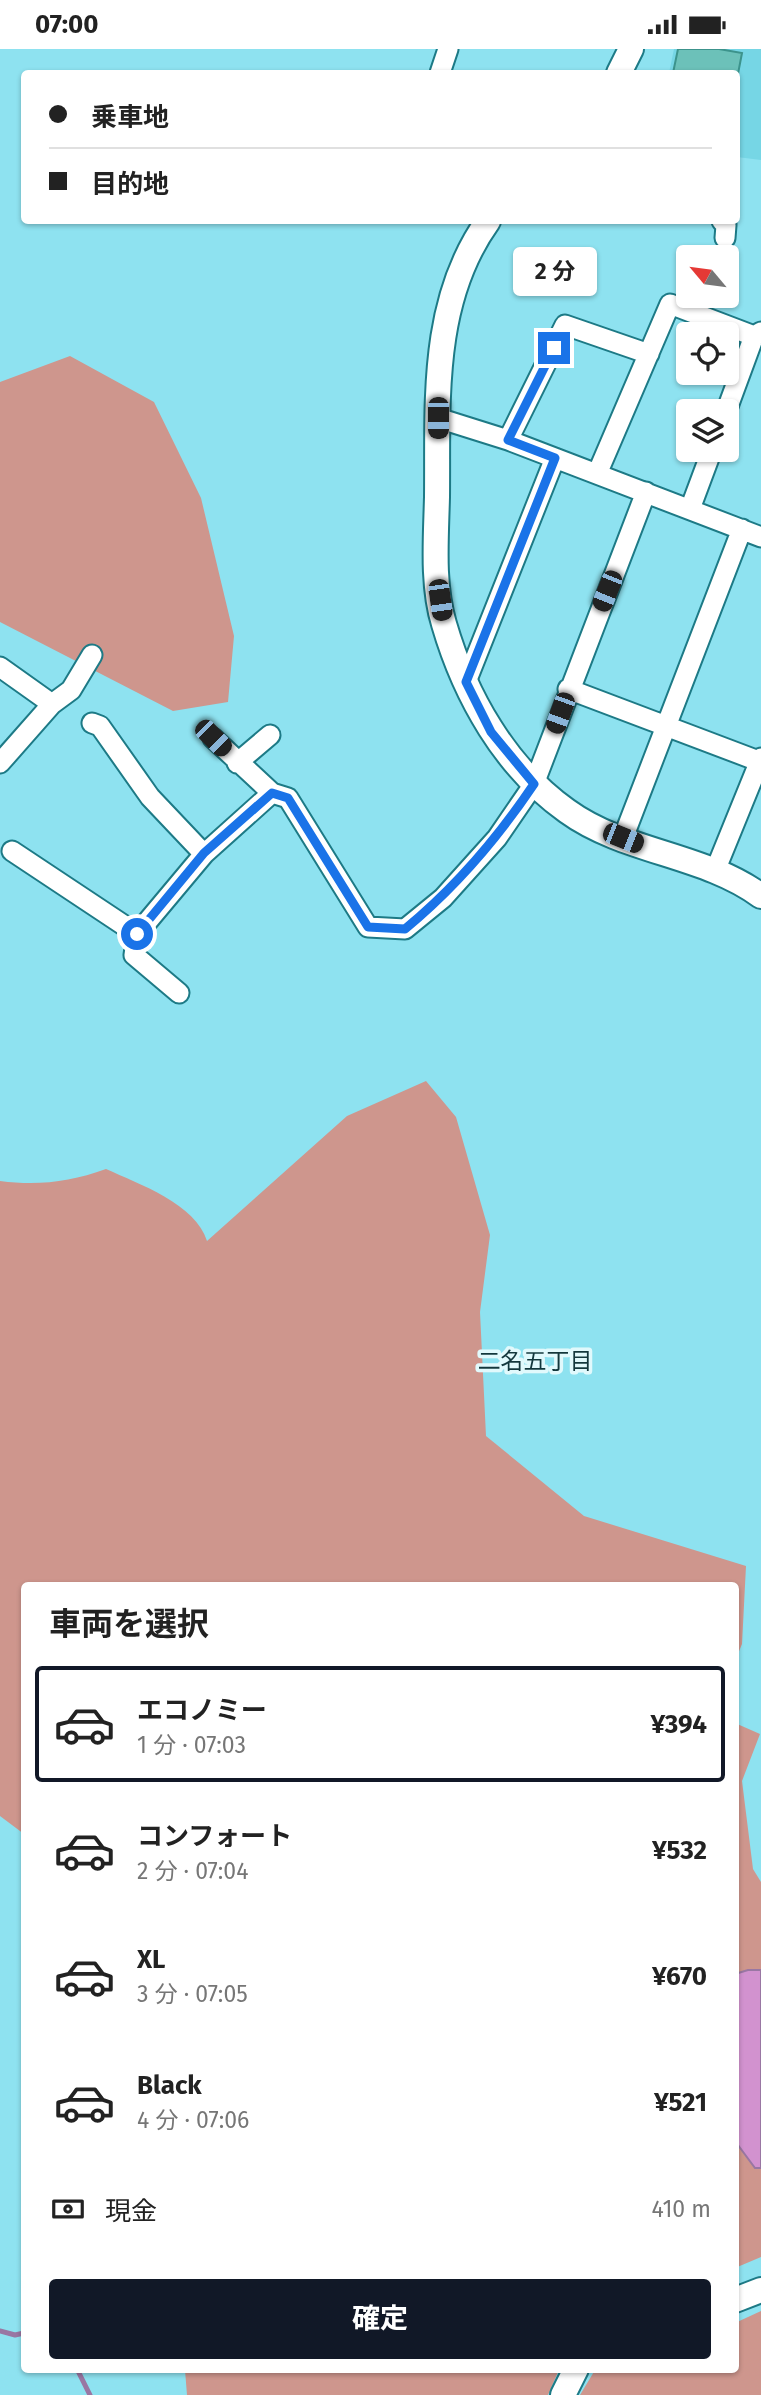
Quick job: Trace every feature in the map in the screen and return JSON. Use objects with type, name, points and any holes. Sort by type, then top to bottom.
[{"type":"street","points":[[441,70],[448,49]]},
{"type":"street","points":[[620,70],[631,49]]},
{"type":"street","points":[[486,224],[471,244],[449,302],[438,357],[437,578],[443,621],[466,682],[491,732],[534,784],[568,813],[623,838],[715,871],[761,896]]},
{"type":"street","points":[[597,474],[670,303],[758,334],[731,399]]},
{"type":"street","points":[[508,440],[565,325],[649,354]]},
{"type":"street","points":[[438,418],[508,440],[761,537]]},
{"type":"street","points":[[466,682],[555,458]]},
{"type":"street","points":[[690,509],[708,462]]},
{"type":"street","points":[[213,738],[272,793],[288,798],[368,927],[405,929],[443,898],[497,838],[534,784],[568,689],[646,492]]},
{"type":"street","points":[[623,838],[742,529]]},
{"type":"street","points":[[0,763],[52,704],[71,690],[92,655]]},
{"type":"street","points":[[0,667],[52,704]]},
{"type":"street","points":[[568,689],[761,761],[715,871]]},
{"type":"street","points":[[92,723],[100,726],[150,797],[204,853]]},
{"type":"street","points":[[237,763],[270,734]]},
{"type":"street","points":[[179,993],[134,955],[137,934],[204,853],[272,793]]},
{"type":"street","points":[[12,851],[137,934]]},
{"type":"street","points":[[739,2298],[761,2290]]},
{"type":"street","points":[[564,2395],[574,2373]]},
{"type":"shaded area","points":[[674,49],[761,49],[761,160],[740,157],[740,70],[670,70]]},
{"type":"shaded area","points":[[70,356],[154,402],[201,498],[234,636],[228,702],[173,711],[0,622],[0,382]]},
{"type":"shaded area","points":[[426,1081],[456,1117],[490,1235],[480,1312],[486,1436],[584,1516],[746,1566],[742,1644],[739,1651],[739,1582],[21,1582],[21,1832],[0,1816],[0,1181],[54,1182],[106,1169],[179,1206],[201,1228],[207,1241],[347,1116]]},
{"type":"shaded area","points":[[739,1725],[760,1734],[742,1781],[753,1869],[761,1882],[761,2257],[739,2266]]},
{"type":"shaded area","points":[[761,1970],[761,2168],[755,2168],[739,2146],[739,1973]]},
{"type":"shaded area","points":[[761,2311],[761,2395],[580,2395],[593,2373],[739,2373],[739,2321]]},
{"type":"shaded area","points":[[185,2373],[558,2373],[548,2395],[187,2395]]},
{"type":"building","points":[[678,49],[719,49],[742,53],[739,70],[674,70]]},
{"type":"waterway","points":[[0,2331],[21,2334]]},
{"type":"waterway","points":[[79,2373],[90,2395]]},
{"type":"district","name":"二名五丁目","points":[[535,1361]]},
{"type":"route","points":[[137,934],[163,899],[204,853],[272,793],[288,798],[368,927],[405,929],[443,898],[497,838],[534,784],[491,732],[466,682],[555,458],[508,440],[554,348]]}]
